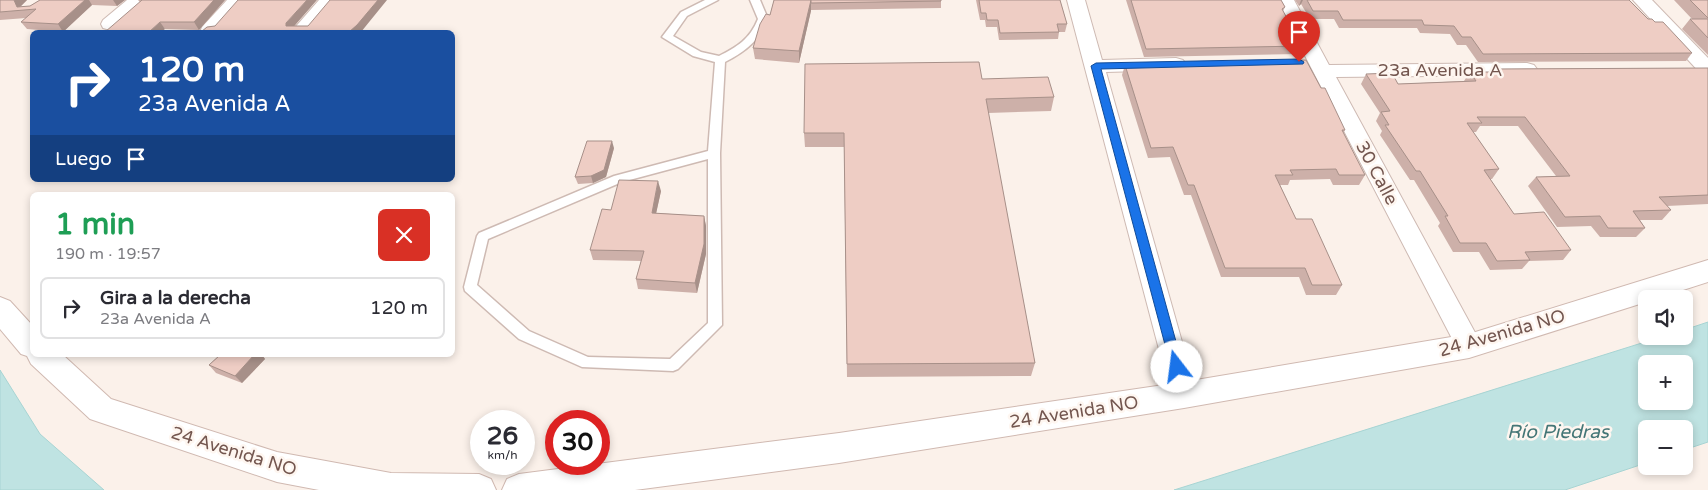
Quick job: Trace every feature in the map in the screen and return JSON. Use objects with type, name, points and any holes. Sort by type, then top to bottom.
[{"type":"street","points":[[110,24],[138,0]]},
{"type":"street","points":[[211,30],[237,0]]},
{"type":"street","points":[[302,30],[329,0]]},
{"type":"street","points":[[1076,0],[1096,66],[1184,395]]},
{"type":"street","name":"30 Calle","points":[[1285,0],[1313,65],[1469,346]]},
{"type":"street","points":[[1642,0],[1707,69]]},
{"type":"street","points":[[1096,66],[1192,64]]},
{"type":"street","name":"23a Avenida A","points":[[1313,65],[1547,69]]},
{"type":"street","points":[[1677,69],[1707,69]]},
{"type":"street","name":"24 Avenida NO","points":[[519,490],[848,446],[1184,395],[1469,346],[1708,271]]},
{"type":"street","points":[[0,309],[30,344]]},
{"type":"street","name":"24 Avenida NO","points":[[44,357],[101,409],[277,467],[391,488],[478,490]]},
{"type":"lane","points":[[713,0],[684,14],[667,37],[697,54],[720,60],[746,46],[758,33],[763,19],[755,0]]},
{"type":"lane","points":[[714,153],[618,179],[484,236],[470,287],[524,334],[587,363],[673,365],[716,324],[714,153],[720,60]]},
{"type":"water","name":"Río Piedras","points":[[1708,322],[1708,442],[1693,447],[1693,420],[1638,420],[1638,466],[1565,490],[1174,490],[1638,344],[1693,345],[1693,327]]},
{"type":"water","points":[[0,370],[40,434],[104,490],[0,490]]},
{"type":"building","points":[[0,0],[14,0],[17,7],[30,6],[40,0],[85,0],[58,24],[21,22],[36,9],[0,12]]},
{"type":"building","points":[[142,0],[214,0],[194,22],[160,22],[151,30],[107,30]]},
{"type":"building","points":[[238,0],[307,0],[286,23],[286,26],[308,26],[330,0],[378,0],[351,30],[203,30],[207,27],[215,26]]},
{"type":"building","points":[[774,0],[811,0],[799,51],[753,48],[760,24],[766,14],[770,15]]},
{"type":"building","points":[[811,0],[941,0],[941,1],[811,3]]},
{"type":"building","points":[[979,0],[1060,0],[1067,24],[1057,24],[1059,32],[1000,33],[998,20],[987,20],[986,13],[981,13]]},
{"type":"building","points":[[1131,0],[1281,0],[1285,7],[1282,9],[1302,46],[1146,49]]},
{"type":"building","points":[[1307,0],[1629,0],[1648,19],[1652,19],[1655,22],[1663,22],[1692,53],[1483,54],[1471,37],[1462,37],[1454,26],[1424,25],[1422,20],[1343,20],[1338,11],[1313,11]]},
{"type":"building","points":[[1690,0],[1708,0],[1708,18]]},
{"type":"building","points":[[1690,19],[1708,19],[1708,38]]},
{"type":"building","points":[[1306,60],[1321,88],[1325,88],[1345,130],[1342,130],[1365,175],[1339,175],[1336,169],[1290,170],[1293,175],[1275,175],[1296,219],[1312,219],[1342,285],[1312,285],[1305,268],[1225,268],[1194,185],[1188,185],[1173,147],[1151,148],[1125,65]]},
{"type":"building","points":[[979,62],[982,79],[1048,77],[1054,97],[986,99],[1035,363],[847,364],[844,133],[804,133],[805,64]]},
{"type":"building","points":[[1708,68],[1708,195],[1659,197],[1671,210],[1633,211],[1645,228],[1608,228],[1600,216],[1565,217],[1536,177],[1570,176],[1525,117],[1477,117],[1482,123],[1467,123],[1499,169],[1484,170],[1514,214],[1544,212],[1571,250],[1525,252],[1530,260],[1497,261],[1486,243],[1460,243],[1445,216],[1448,216],[1420,171],[1416,171],[1385,125],[1389,125],[1381,112],[1390,111],[1366,74],[1392,73],[1398,84],[1476,81],[1470,72],[1498,72],[1496,69]]},
{"type":"building","points":[[587,141],[612,141],[604,170],[591,176],[575,177]]},
{"type":"building","points":[[619,180],[658,181],[652,213],[704,216],[704,244],[695,283],[636,279],[644,251],[590,250],[602,209],[611,210]]},
{"type":"building","points":[[218,357],[252,357],[235,376],[209,365]]},
{"type":"route","points":[[1177,367],[1096,66],[1299,62]]}]
